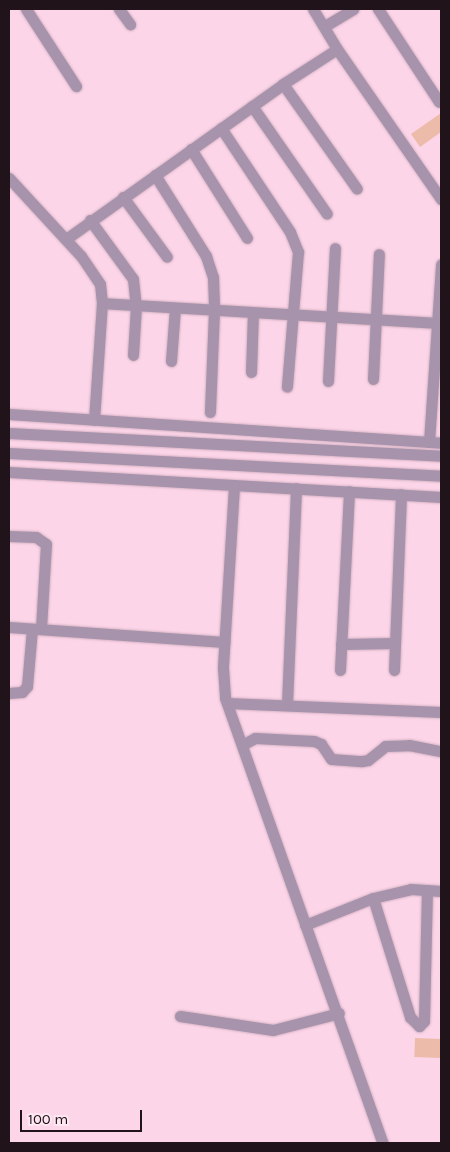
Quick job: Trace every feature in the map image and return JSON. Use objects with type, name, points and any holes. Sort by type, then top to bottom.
[{"type":"street","points":[[26,9],[76,86]]},
{"type":"street","points":[[119,9],[130,24]]},
{"type":"street","points":[[313,9],[325,26],[336,49],[441,199]]},
{"type":"street","points":[[325,26],[353,9]]},
{"type":"street","points":[[378,9],[438,102]]},
{"type":"street","points":[[66,238],[283,84],[336,49]]},
{"type":"street","points":[[283,84],[357,189]]},
{"type":"street","points":[[252,106],[327,214]]},
{"type":"street","points":[[221,128],[290,232],[298,252],[287,387]]},
{"type":"street","points":[[191,149],[247,238]]},
{"type":"street","points":[[155,175],[206,256],[213,277],[214,310],[210,412]]},
{"type":"street","points":[[9,178],[66,238],[100,284],[102,303],[94,420]]},
{"type":"street","points":[[124,196],[167,257]]},
{"type":"street","points":[[90,220],[133,279],[136,306],[133,355]]},
{"type":"street","points":[[328,381],[335,248]]},
{"type":"street","points":[[373,379],[379,254]]},
{"type":"street","points":[[429,442],[441,264]]},
{"type":"street","points":[[102,303],[438,323]]},
{"type":"street","points":[[171,361],[175,308]]},
{"type":"street","points":[[251,372],[253,313]]},
{"type":"street","points":[[9,414],[441,443]]},
{"type":"street","points":[[9,433],[441,456]]},
{"type":"street","points":[[9,453],[441,476]]},
{"type":"street","points":[[9,472],[441,497]]},
{"type":"street","points":[[234,486],[223,668],[227,702],[305,925],[339,1013],[383,1143]]},
{"type":"street","points":[[288,704],[296,488]]},
{"type":"street","points":[[340,670],[349,491]]},
{"type":"street","points":[[394,670],[401,494]]},
{"type":"street","points":[[9,536],[36,537],[46,544],[37,628],[27,686],[22,692],[9,693]]},
{"type":"street","points":[[9,627],[224,642]]},
{"type":"street","points":[[341,644],[395,643]]},
{"type":"street","points":[[227,702],[441,712]]},
{"type":"street","points":[[242,746],[255,738],[314,741],[321,744],[326,755],[331,759],[362,761],[368,760],[385,746],[409,745],[441,752]]},
{"type":"street","points":[[305,925],[373,898],[411,889],[441,891]]},
{"type":"street","points":[[373,898],[410,1017],[419,1026],[424,1021],[427,890]]},
{"type":"street","points":[[180,1016],[273,1030],[339,1013]]},
{"type":"shaded area","points":[[441,113],[441,132],[420,147],[411,134]]},
{"type":"shaded area","points":[[415,1038],[441,1039],[440,1058],[414,1057]]}]
